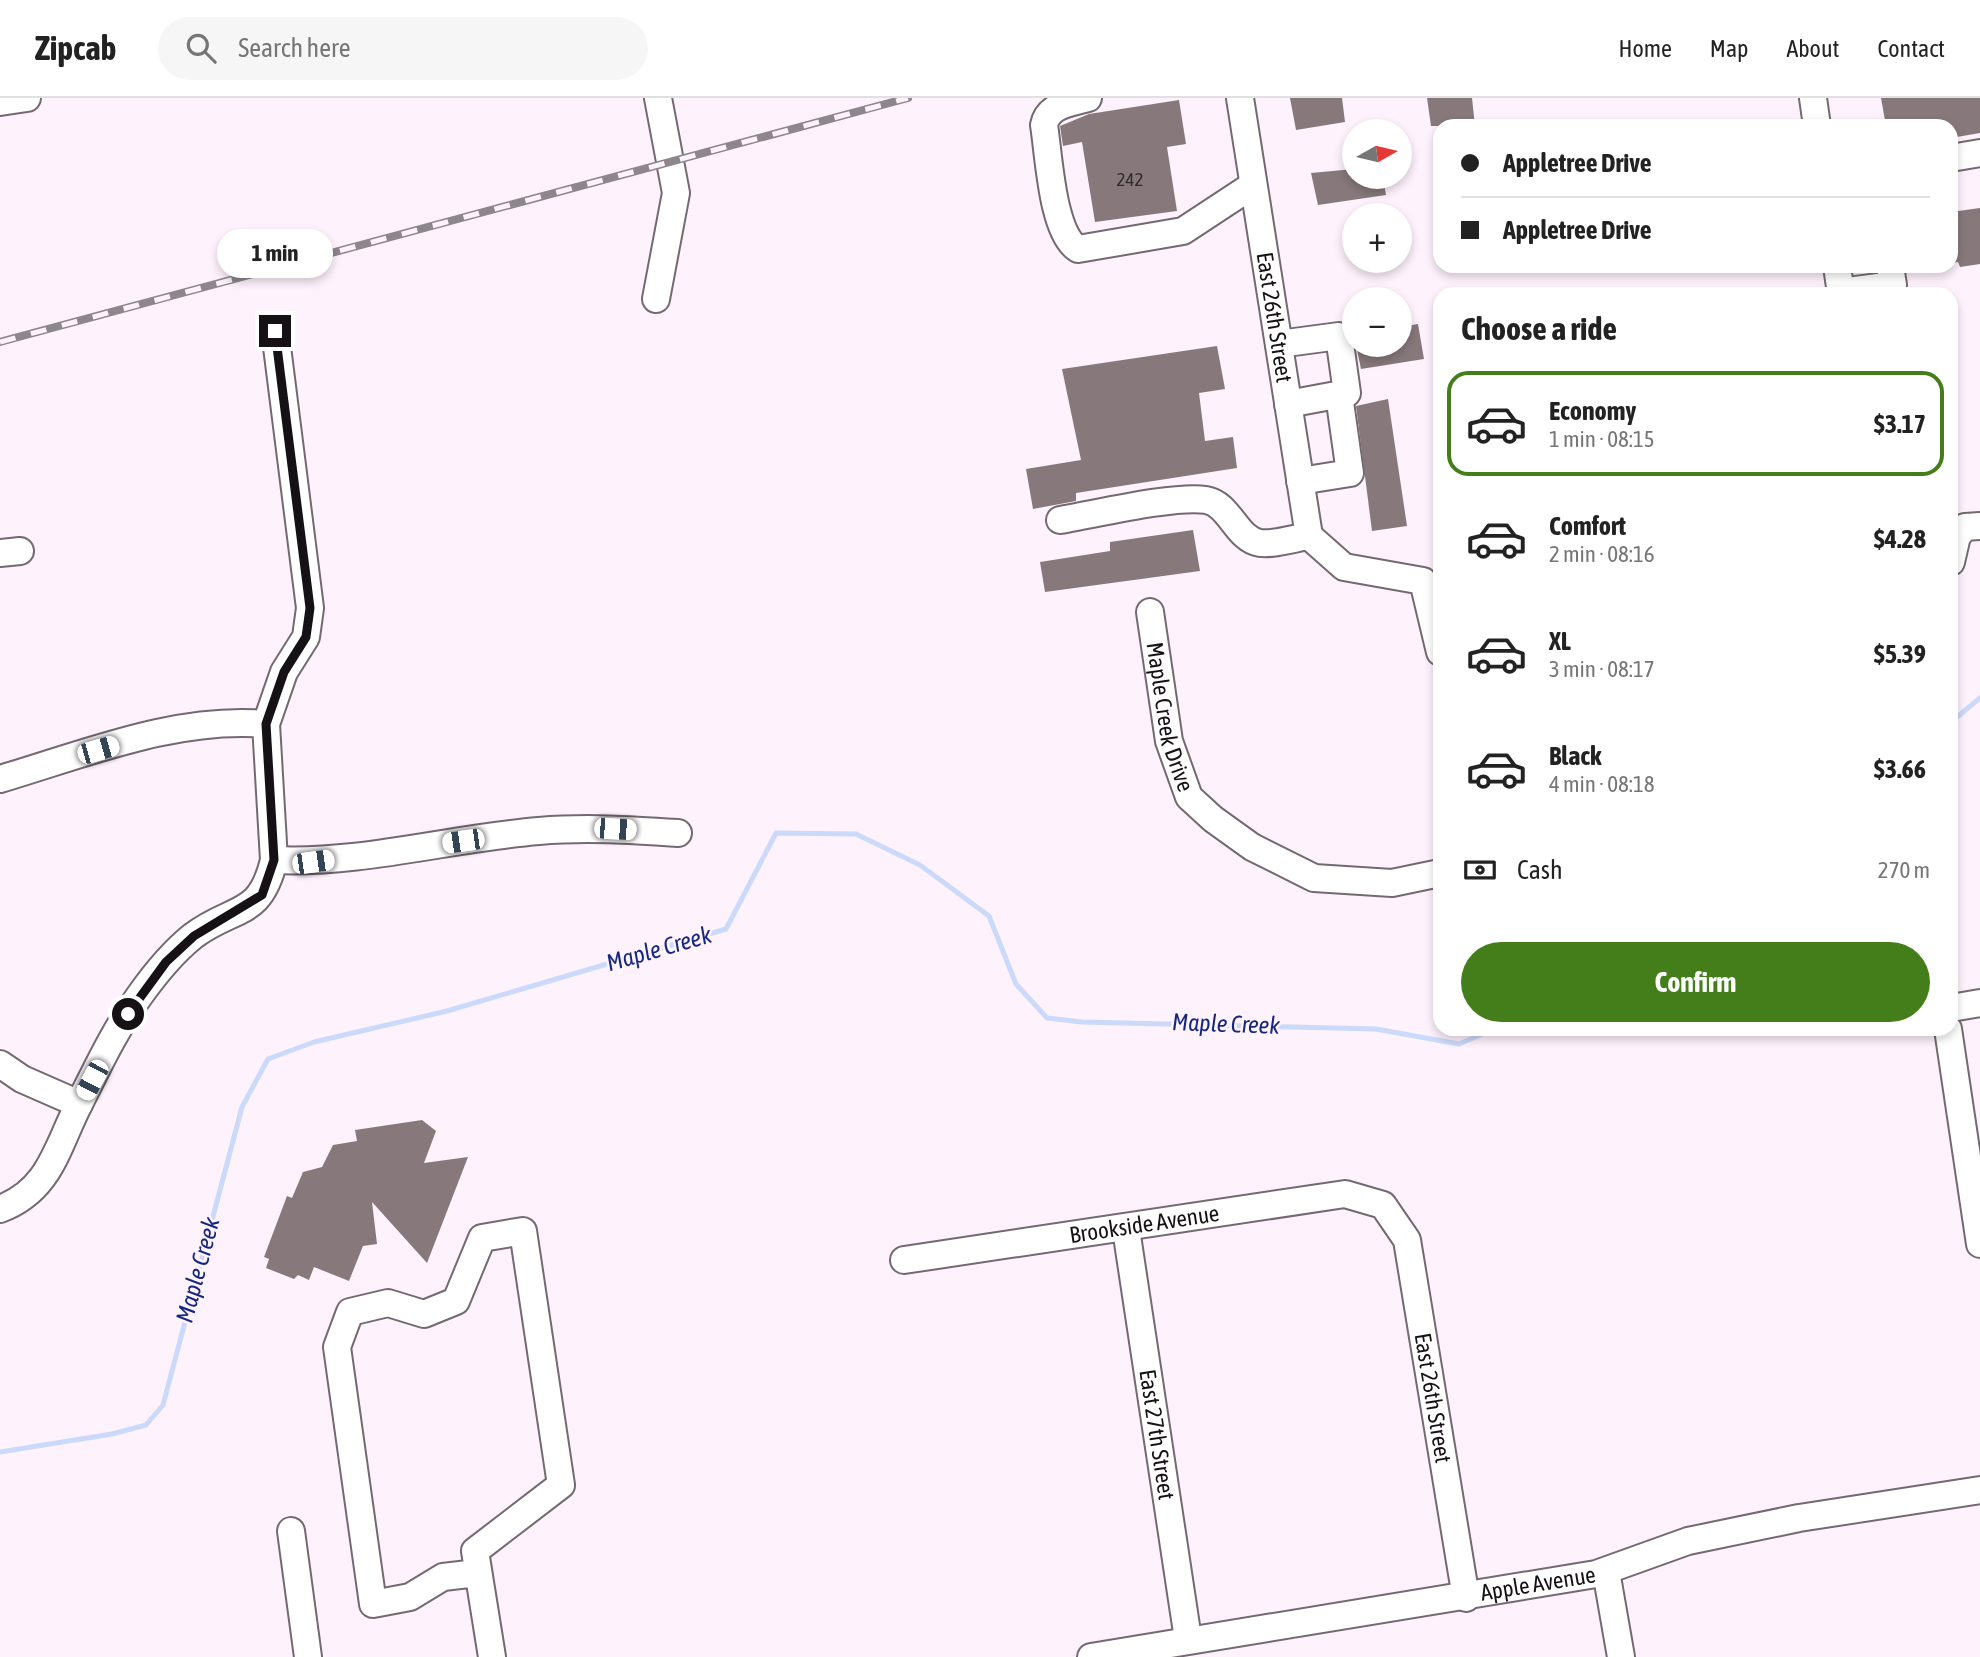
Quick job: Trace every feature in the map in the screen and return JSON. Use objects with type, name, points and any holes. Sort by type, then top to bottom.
[{"type":"street","points":[[0,102],[27,98]]},
{"type":"street","points":[[656,299],[677,192],[658,98]]},
{"type":"street","points":[[1088,98],[1055,108],[1046,116],[1044,125],[1060,222],[1068,242],[1078,249],[1183,232],[1253,185]]},
{"type":"street","name":"East 26th Street","points":[[1240,98],[1309,536]]},
{"type":"street","points":[[1813,98],[1816,119]]},
{"type":"street","points":[[1958,157],[1980,153]]},
{"type":"street","points":[[1839,284],[1893,285],[1891,273]]},
{"type":"street","points":[[0,1209],[19,1202],[38,1184],[53,1163],[79,1104],[118,1030],[166,962],[194,936],[262,895],[274,860],[266,724],[284,672],[306,637],[310,608],[275,331]]},
{"type":"street","points":[[1279,344],[1339,335],[1347,393],[1288,404]]},
{"type":"street","points":[[1300,481],[1350,472],[1339,395]]},
{"type":"street","points":[[1060,520],[1186,500],[1209,500],[1226,513],[1242,533],[1260,543],[1309,536],[1344,567],[1423,581],[1433,623]]},
{"type":"street","points":[[1958,535],[1965,527],[1980,526]]},
{"type":"street","name":"Maple Creek Drive","points":[[1150,612],[1169,741],[1189,797],[1213,819],[1252,846],[1314,878],[1392,883],[1433,874]]},
{"type":"street","points":[[0,779],[147,736],[230,721],[266,724]]},
{"type":"street","points":[[274,860],[313,862],[538,831],[593,828],[678,833]]},
{"type":"street","points":[[1958,1007],[1980,1003]]},
{"type":"street","points":[[1949,1036],[1980,1244]]},
{"type":"street","points":[[0,1064],[22,1079],[79,1104]]},
{"type":"street","name":"Brookside Avenue","points":[[904,1260],[1126,1229],[1346,1194],[1383,1205]]},
{"type":"street","name":"East 26th Street","points":[[1383,1205],[1407,1240],[1466,1598]]},
{"type":"street","name":"East 27th Street","points":[[1126,1229],[1188,1639]]},
{"type":"street","points":[[477,1573],[443,1577],[410,1597],[373,1604],[337,1347],[350,1312],[388,1303],[424,1314],[456,1301],[482,1238],[523,1230],[561,1485],[475,1551],[486,1651]]},
{"type":"street","name":"Apple Avenue","points":[[1091,1657],[1188,1639],[1233,1645],[1606,1571],[1688,1541],[1799,1518],[1980,1490]]},
{"type":"street","points":[[291,1531],[308,1657]]},
{"type":"street","points":[[1606,1571],[1621,1657]]},
{"type":"building","points":[[1290,98],[1342,98],[1345,119],[1342,122],[1296,130]]},
{"type":"building","points":[[1427,98],[1472,98],[1474,119],[1433,119],[1431,126]]},
{"type":"building","points":[[1881,98],[1980,98],[1980,133],[1958,137],[1958,119],[1885,119]]},
{"type":"building","points":[[1179,100],[1186,144],[1167,147],[1177,211],[1095,222],[1082,142],[1063,146],[1060,126],[1089,114]]},
{"type":"building","points":[[1342,170],[1342,189],[1385,189],[1386,195],[1318,205],[1311,173]]},
{"type":"building","points":[[1980,208],[1980,264],[1960,267],[1958,211]]},
{"type":"building","points":[[1418,324],[1424,359],[1361,369],[1358,357],[1412,357],[1412,325]]},
{"type":"building","points":[[1217,346],[1225,389],[1199,393],[1205,441],[1233,437],[1237,468],[1076,493],[1076,501],[1033,509],[1026,469],[1081,460],[1062,369]]},
{"type":"building","points":[[1388,399],[1407,526],[1372,531],[1356,406]]},
{"type":"building","points":[[1193,530],[1200,571],[1045,592],[1040,562],[1110,551],[1110,542]]},
{"type":"building","points":[[422,1120],[436,1131],[424,1163],[468,1157],[427,1263],[372,1202],[377,1244],[363,1246],[349,1281],[314,1267],[309,1280],[298,1275],[294,1279],[266,1268],[269,1259],[264,1257],[287,1196],[292,1198],[303,1172],[322,1167],[333,1145],[357,1141],[355,1130]]},
{"type":"waterway","name":"Maple Creek","points":[[1958,716],[1980,698]]},
{"type":"waterway","name":"Maple Creek","points":[[0,1452],[112,1434],[146,1425],[163,1405],[242,1107],[268,1059],[314,1042],[447,1011],[726,929],[776,833],[856,834],[920,865],[989,916],[1016,984],[1047,1018],[1082,1022],[1376,1029],[1459,1044],[1478,1036]]},
{"type":"railway","points":[[0,342],[908,98]]},
{"type":"route","points":[[128,1014],[166,962],[194,936],[248,906],[262,895],[274,860],[266,724],[284,672],[306,637],[310,608],[309,583],[275,331]]}]
